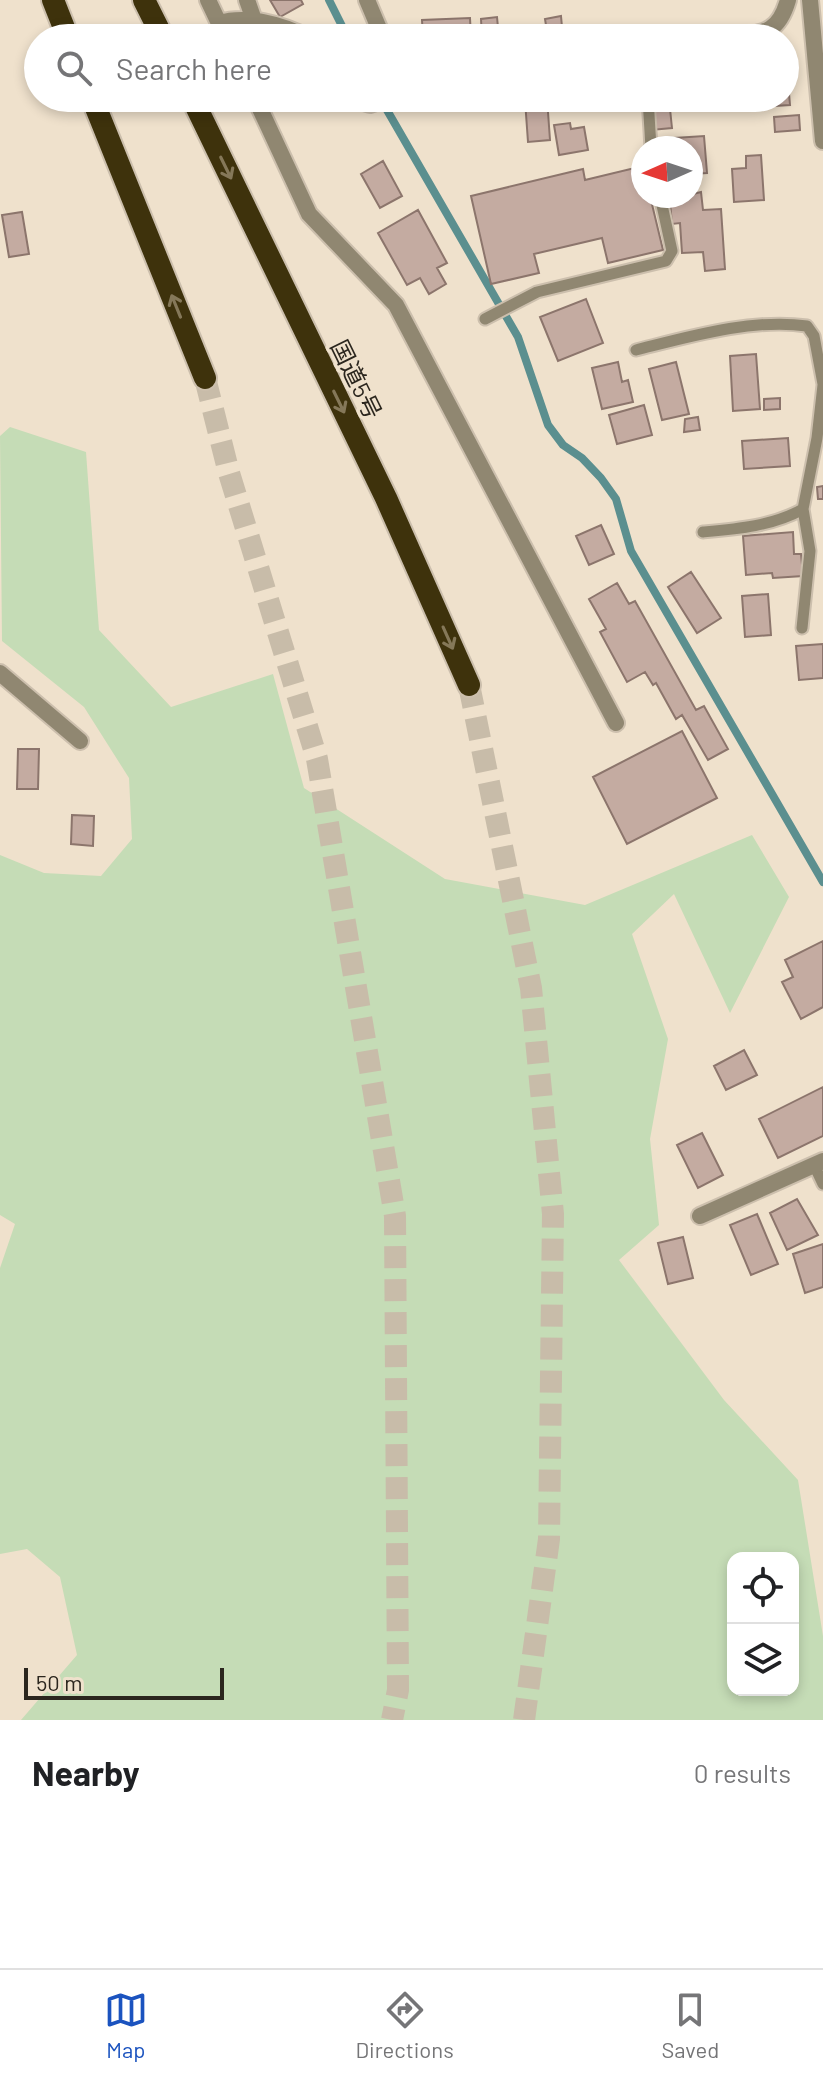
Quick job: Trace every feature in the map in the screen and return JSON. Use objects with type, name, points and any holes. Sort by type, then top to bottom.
[{"type":"highway","points":[[53,0],[62,24]]},
{"type":"highway","points":[[144,0],[156,24]]},
{"type":"highway","points":[[98,112],[205,378]]},
{"type":"highway","name":"国道5号","points":[[199,112],[386,498],[469,685]]},
{"type":"street","points":[[208,0],[220,24]]},
{"type":"street","points":[[247,0],[254,20]]},
{"type":"street","points":[[367,0],[377,24]]},
{"type":"street","points":[[777,24],[782,19],[788,0]]},
{"type":"street","points":[[810,0],[823,141]]},
{"type":"street","points":[[228,24],[232,19],[266,24]]},
{"type":"street","points":[[262,112],[309,214],[396,305],[616,723]]},
{"type":"street","points":[[0,673],[80,741]]},
{"type":"street","points":[[700,1216],[818,1163]]},
{"type":"lane","points":[[649,112],[650,136]]},
{"type":"lane","points":[[485,319],[537,292],[666,261],[672,251],[663,208]]},
{"type":"lane","points":[[636,350],[702,333],[788,323],[807,326],[814,336],[823,385],[817,438],[803,509],[810,551],[802,628]]},
{"type":"lane","points":[[703,532],[743,529],[789,517],[803,509]]},
{"type":"lane","points":[[818,1163],[823,1184]]},
{"type":"green space","points":[[10,427],[86,452],[99,630],[171,707],[273,674],[304,788],[445,879],[585,905],[752,835],[789,897],[730,1013],[674,894],[632,934],[668,1039],[650,1139],[659,1225],[619,1260],[724,1400],[798,1480],[823,1636],[823,1720],[21,1720],[77,1655],[60,1577],[27,1549],[0,1554],[0,1268],[15,1224],[0,1215],[0,855],[44,873],[101,876],[132,839],[129,778],[84,707],[2,641],[0,436]]},
{"type":"building","points":[[270,0],[301,0],[303,4],[280,17]]},
{"type":"building","points":[[561,16],[562,24],[546,24],[545,19]]},
{"type":"building","points":[[497,17],[498,24],[481,24],[481,19]]},
{"type":"building","points":[[470,18],[470,24],[422,24],[422,20]]},
{"type":"building","points":[[526,112],[548,112],[550,140],[528,142]]},
{"type":"building","points":[[649,112],[670,112],[672,128],[651,130]]},
{"type":"building","points":[[799,115],[800,130],[775,132],[774,117]]},
{"type":"building","points":[[570,123],[571,129],[584,127],[588,150],[559,155],[554,125]]},
{"type":"building","points":[[703,136],[707,173],[703,173]]},
{"type":"building","points":[[761,155],[764,200],[734,202],[732,169],[746,168],[746,156]]},
{"type":"building","points":[[383,161],[402,196],[380,208],[361,174]]},
{"type":"building","points":[[583,169],[585,180],[631,169],[631,208],[653,208],[663,250],[608,263],[602,238],[534,254],[539,273],[491,284],[471,196]]},
{"type":"building","points":[[671,208],[721,209],[725,269],[705,271],[703,252],[682,253],[680,223],[672,224]]},
{"type":"building","points":[[418,210],[447,263],[437,268],[446,284],[429,294],[420,278],[407,285],[378,233]]},
{"type":"building","points":[[22,212],[29,254],[9,257],[2,215]]},
{"type":"building","points":[[586,299],[603,343],[558,361],[540,317]]},
{"type":"building","points":[[756,354],[760,409],[733,411],[730,356]]},
{"type":"building","points":[[618,362],[622,382],[628,380],[633,402],[602,409],[592,368]]},
{"type":"building","points":[[676,362],[689,414],[662,420],[649,369]]},
{"type":"building","points":[[780,398],[780,409],[764,410],[764,399]]},
{"type":"building","points":[[644,405],[652,435],[617,444],[609,415]]},
{"type":"building","points":[[698,417],[700,430],[684,432],[685,419]]},
{"type":"building","points":[[788,438],[790,466],[744,469],[742,441]]},
{"type":"building","points":[[823,486],[823,499],[818,499],[817,487]]},
{"type":"building","points":[[601,525],[614,554],[589,565],[576,536]]},
{"type":"building","points":[[793,532],[794,554],[801,554],[803,576],[773,578],[772,573],[746,575],[743,536]]},
{"type":"building","points":[[691,572],[721,618],[697,633],[668,587]]},
{"type":"building","points":[[617,583],[629,604],[635,601],[696,710],[704,706],[728,749],[708,760],[682,715],[676,719],[656,683],[653,685],[645,672],[627,682],[600,632],[606,629],[589,599]]},
{"type":"building","points":[[768,594],[771,635],[745,637],[742,596]]},
{"type":"building","points":[[823,644],[823,678],[799,680],[796,646]]},
{"type":"building","points":[[682,731],[717,798],[627,844],[593,777]]},
{"type":"building","points":[[18,749],[39,749],[38,789],[17,789]]},
{"type":"building","points":[[72,815],[94,816],[93,846],[71,844]]},
{"type":"building","points":[[823,941],[823,1007],[801,1019],[782,982],[793,977],[785,960]]},
{"type":"building","points":[[744,1050],[757,1075],[726,1090],[714,1066]]},
{"type":"building","points":[[823,1087],[823,1136],[778,1158],[759,1119]]},
{"type":"building","points":[[702,1133],[723,1175],[698,1188],[677,1145]]},
{"type":"building","points":[[797,1199],[818,1235],[787,1250],[770,1213]]},
{"type":"building","points":[[757,1214],[778,1264],[751,1275],[730,1225]]},
{"type":"building","points":[[683,1237],[693,1278],[668,1284],[658,1243]]},
{"type":"building","points":[[823,1244],[823,1287],[805,1293],[793,1254]]},
{"type":"waterway","points":[[329,0],[341,24]]},
{"type":"waterway","points":[[388,112],[518,337],[548,425],[563,445],[582,458],[601,478],[616,499],[631,551],[823,882]]},
{"type":"tunnel","points":[[205,378],[229,473],[317,759],[395,1216],[398,1690],[392,1720]]},
{"type":"tunnel","points":[[469,685],[531,988],[553,1214],[549,1539],[524,1720]]}]
